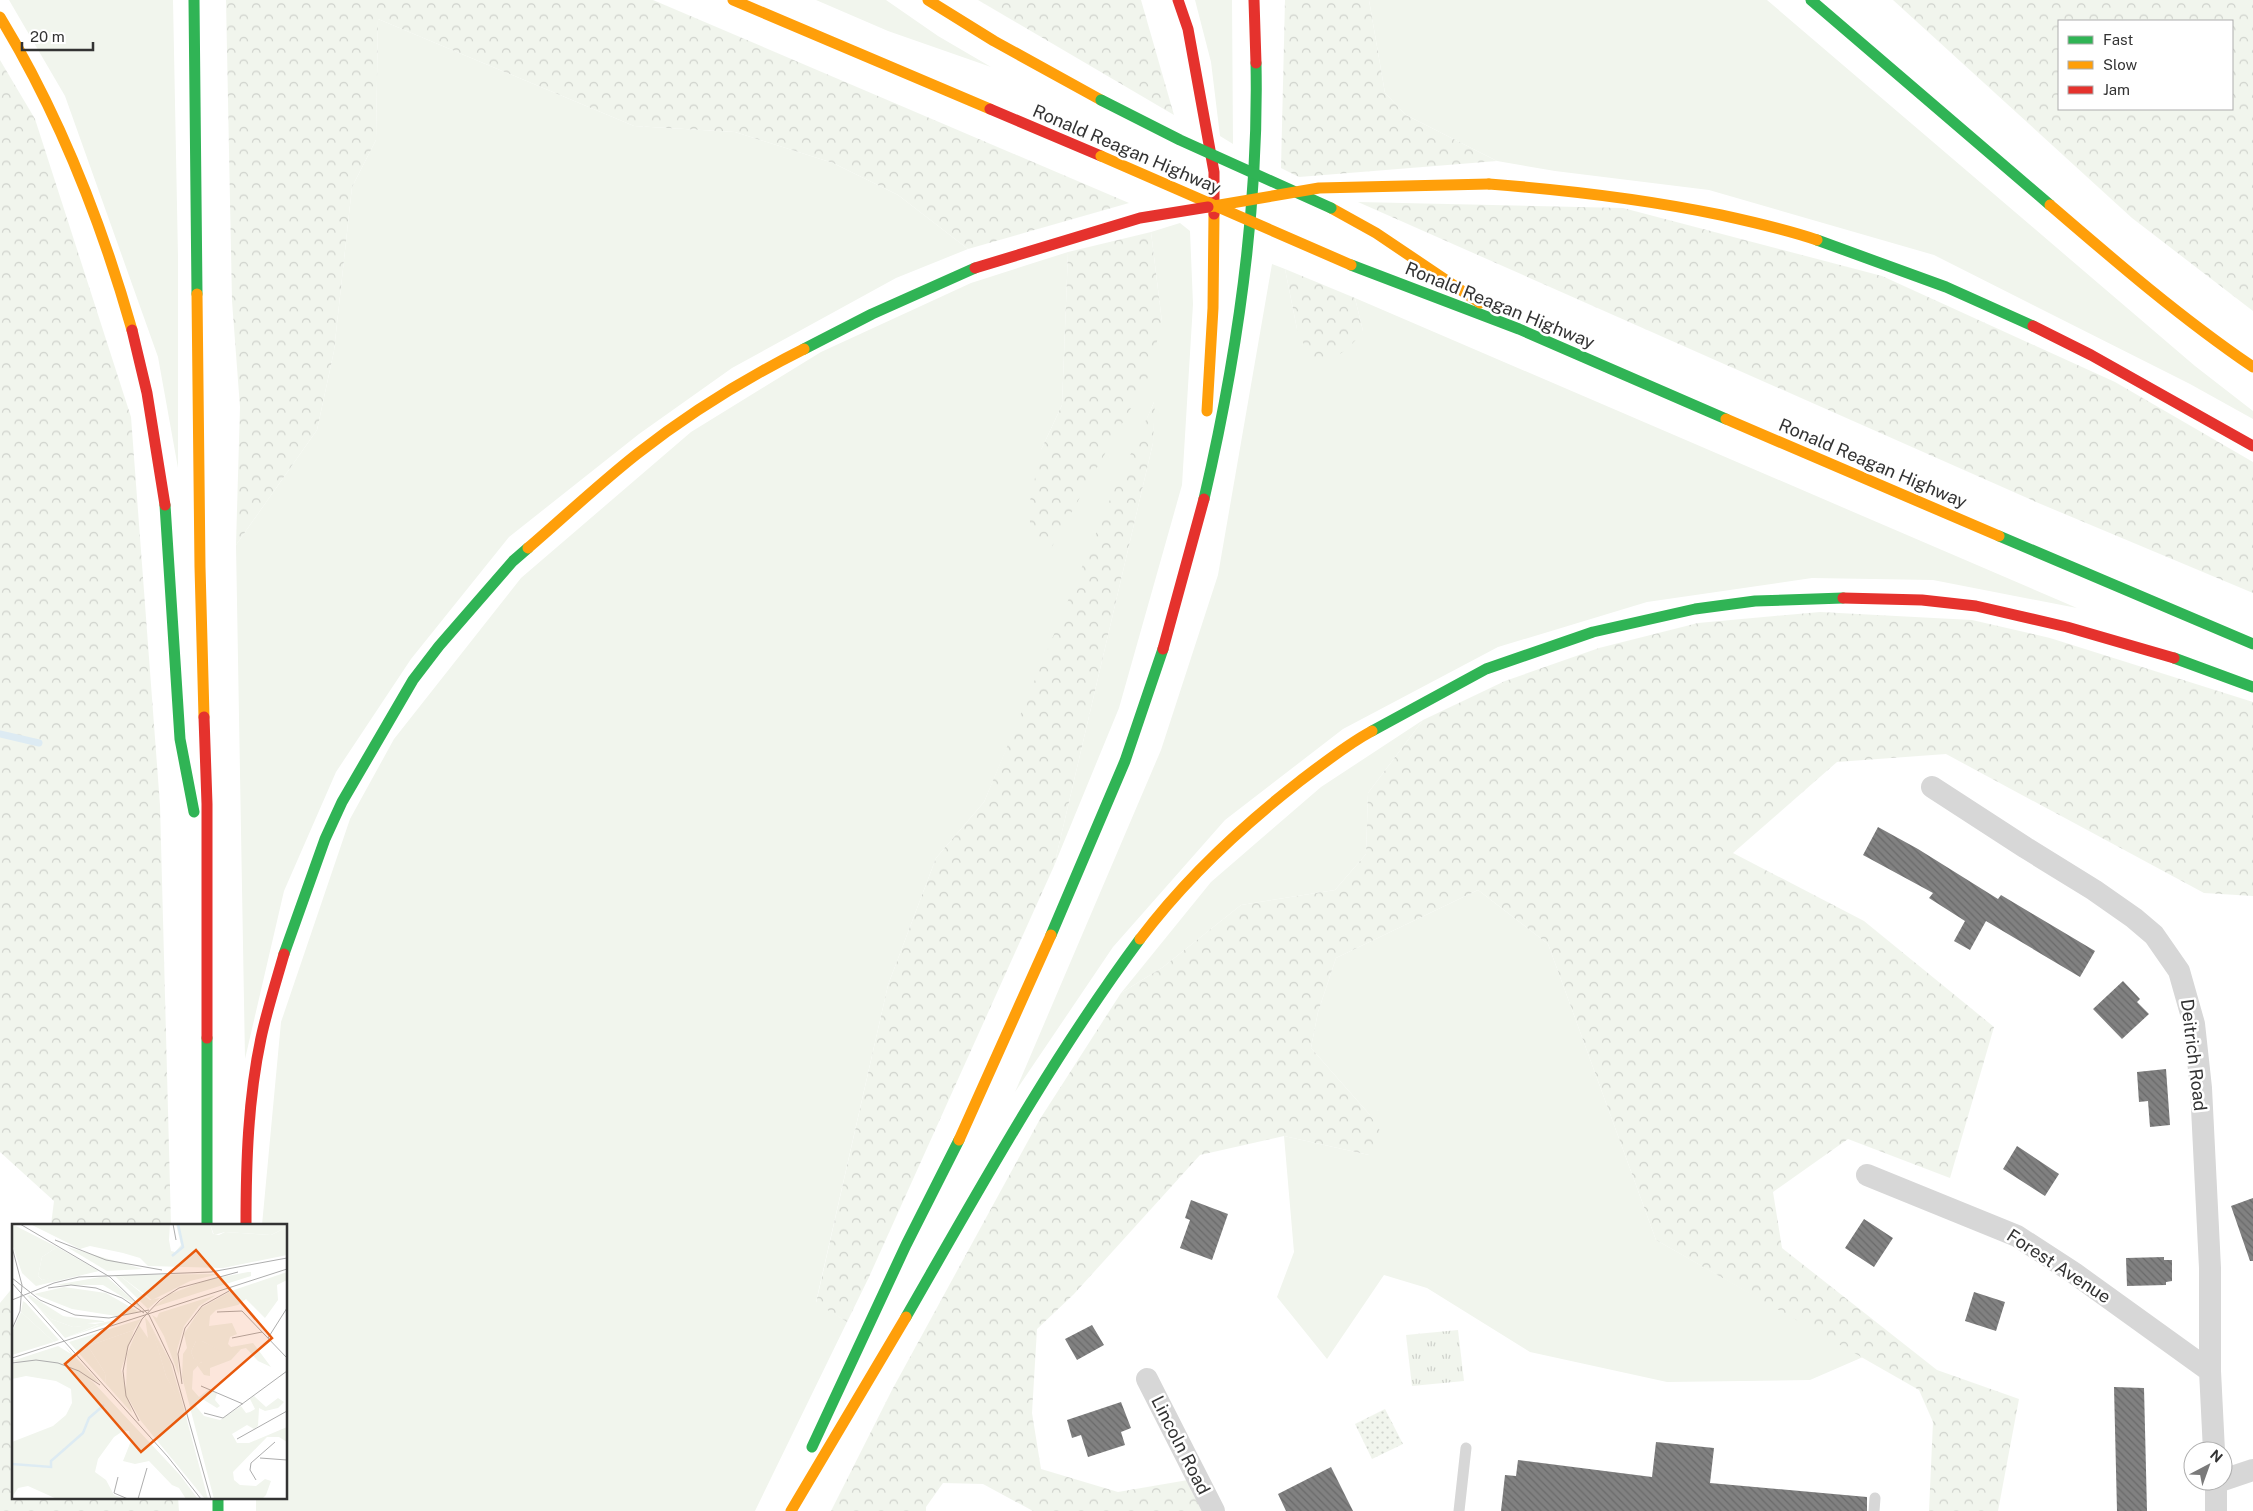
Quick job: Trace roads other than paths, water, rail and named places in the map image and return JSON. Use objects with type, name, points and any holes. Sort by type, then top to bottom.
[{"type":"highway","points":[[194,0],[200,567],[207,804],[207,1224]]},
{"type":"highway","name":"Ronald Reagan Highway","points":[[733,0],[1101,156],[1351,265],[1519,329],[1636,381],[2253,644]]},
{"type":"highway","points":[[928,0],[994,41],[1101,100],[1180,140],[1331,208],[1376,233],[1519,329]]},
{"type":"highway","points":[[1178,0],[1188,29],[1214,172],[1207,480]]},
{"type":"highway","points":[[783,1511],[905,1247],[961,1136],[1056,927],[1138,728],[1187,567],[1231,365],[1248,240],[1255,165],[1257,40],[1254,0]]},
{"type":"highway","points":[[1811,0],[2123,268],[2215,341],[2253,366]]},
{"type":"highway","points":[[1846,15],[1882,60]]},
{"type":"highway","points":[[0,17],[18,45],[61,131],[86,190],[120,287],[150,407],[164,495],[173,593],[180,740],[207,876]]},
{"type":"highway","points":[[246,1224],[246,1182],[254,1083],[261,1038],[288,939],[325,839],[342,802],[413,680],[439,646],[513,561],[637,454],[709,404],[777,362],[935,284],[962,275],[975,268],[1140,218],[1256,198],[1329,188],[1489,184],[1493,186],[1545,188],[1655,201],[1760,224],[1811,238],[1946,287],[2091,354],[2253,446]]},
{"type":"highway","points":[[791,1511],[863,1393],[1031,1099],[1108,982],[1149,927],[1198,871],[1261,812],[1350,743],[1364,735],[1486,669],[1593,632],[1694,609],[1755,601],[1855,598],[1922,600],[1976,606],[2067,627],[2158,652],[2253,687]]},
{"type":"highway","points":[[218,1498],[218,1511]]},
{"type":"street","name":"Deitrich Road","points":[[1932,787],[2094,890],[2134,918],[2154,935],[2179,971],[2194,1024],[2200,1088],[2210,1268],[2210,1371],[2214,1441]]},
{"type":"street","name":"Forest Avenue","points":[[1867,1174],[2017,1236],[2074,1272],[2210,1371]]},
{"type":"street","name":"Lincoln Road","points":[[1147,1379],[1214,1511]]},
{"type":"street","points":[[2233,1476],[2253,1470]]},
{"type":"street","points":[[2216,1511],[2218,1491]]},
{"type":"lane","points":[[1459,1511],[1466,1448]]},
{"type":"lane","points":[[1874,1511],[1875,1498]]},
{"type":"waterway","points":[[0,734],[39,743]]}]
